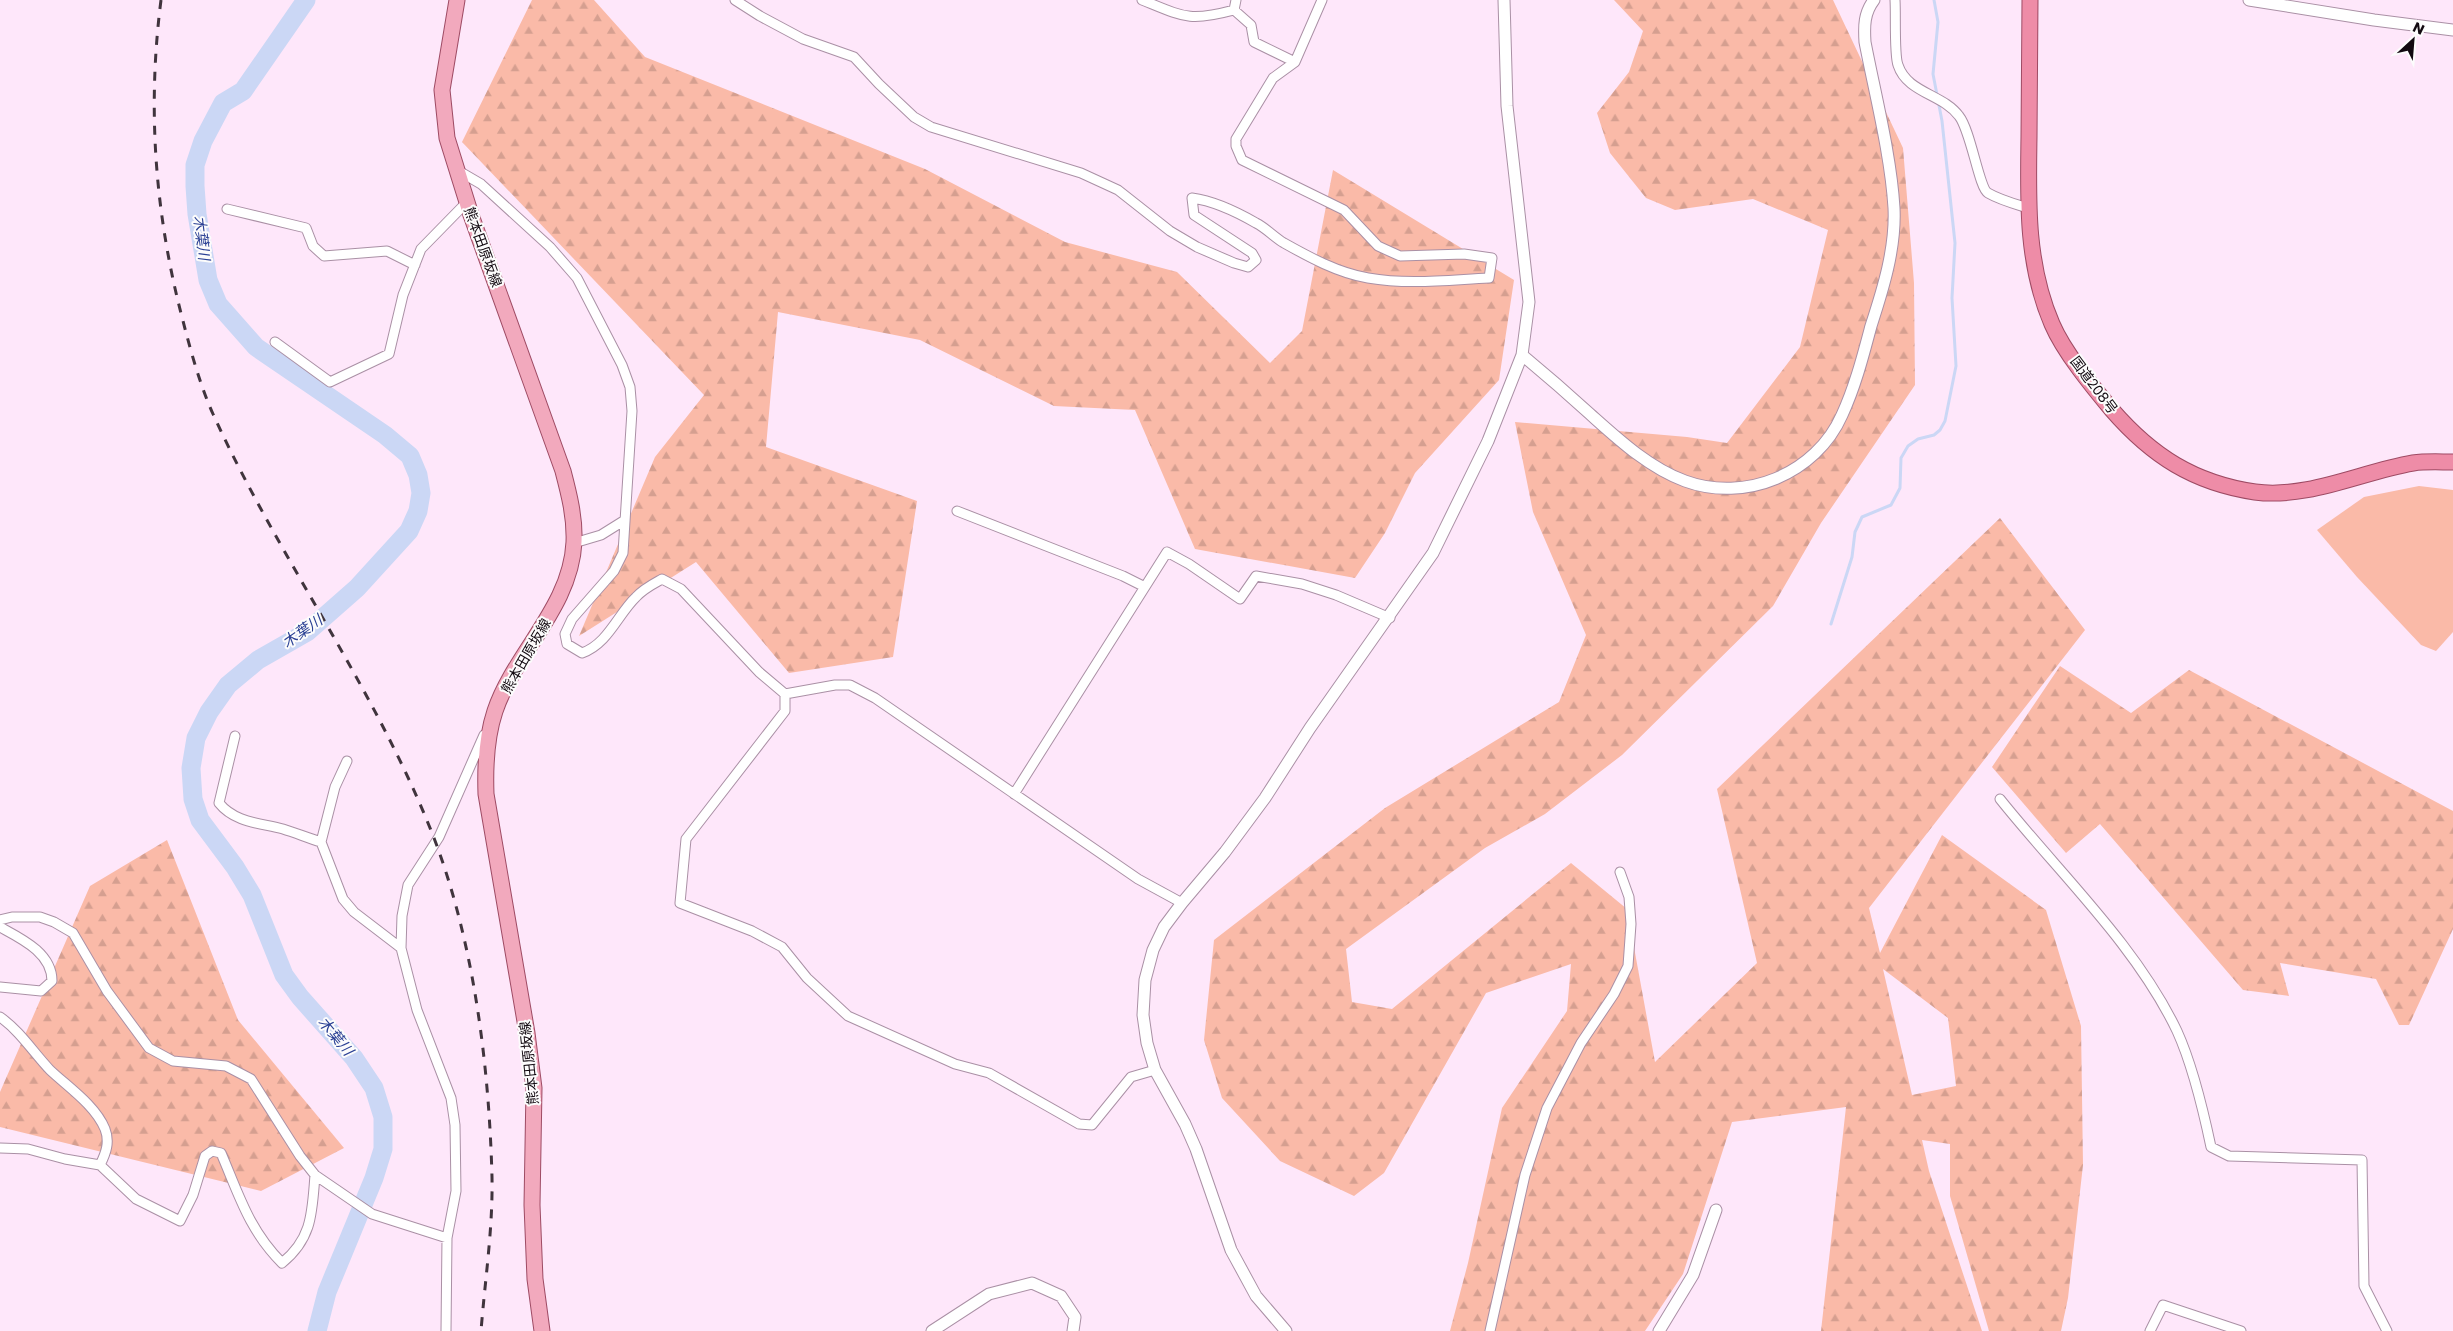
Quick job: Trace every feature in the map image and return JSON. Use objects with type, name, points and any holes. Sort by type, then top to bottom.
[{"type":"highway","name":"国道208号","points":[[2030,0],[2028,208],[2039,290],[2053,326],[2074,360],[2128,428],[2154,451],[2182,471],[2217,484],[2256,492],[2298,492],[2414,463],[2453,462]]},
{"type":"main road","name":"熊本田原坂線","points":[[457,0],[442,90],[447,138],[467,202],[563,471],[572,507],[574,543],[566,579],[555,605],[514,671],[495,711],[485,757],[486,794],[527,1033],[534,1088],[532,1206],[536,1279],[542,1331]]},
{"type":"street","points":[[735,0],[760,16],[804,39],[854,57],[914,117],[932,127],[1081,173],[1118,190],[1170,231],[1196,247],[1234,263],[1248,267],[1256,260],[1252,253],[1194,215],[1192,198],[1208,200],[1257,223],[1282,242],[1340,271],[1367,278],[1407,282],[1489,278],[1492,258],[1464,254],[1400,256],[1378,246],[1344,210],[1242,160],[1236,146],[1236,139],[1273,78],[1295,62],[1322,0]]},
{"type":"street","points":[[1142,0],[1184,17],[1200,18],[1234,10]]},
{"type":"street","points":[[1234,10],[1236,0]]},
{"type":"street","points":[[1286,1331],[1256,1296],[1231,1250],[1196,1149],[1185,1124],[1155,1070],[1147,1043],[1143,1015],[1145,980],[1153,950],[1164,927],[1254,814],[1310,728],[1390,618],[1433,553],[1488,441],[1522,355],[1529,302],[1507,106],[1504,0]]},
{"type":"street","points":[[1522,355],[1623,443],[1654,466],[1684,481],[1710,488],[1737,489],[1760,484],[1784,476],[1806,461],[1824,444],[1842,416],[1856,378],[1888,267],[1893,236],[1894,208],[1865,42],[1864,22],[1869,7],[1874,0]]},
{"type":"street","points":[[1895,0],[1898,65],[1910,84],[1946,104],[1958,115],[1967,130],[1976,157],[1982,185],[1987,193],[2028,208]]},
{"type":"street","points":[[2249,0],[2374,20],[2453,30]]},
{"type":"street","points":[[1234,10],[1251,25],[1254,42],[1295,62]]},
{"type":"street","points":[[456,170],[481,184],[550,247],[577,278],[622,365],[630,387],[632,411],[623,553],[614,571],[572,620],[565,634],[567,644],[582,654],[590,651],[609,632],[635,597],[662,579],[681,590],[758,672],[786,694],[836,684],[850,685],[874,698],[1138,879],[1182,903]]},
{"type":"street","points":[[275,342],[330,382],[389,354],[403,295],[421,249],[467,202]]},
{"type":"street","points":[[226,209],[306,228],[313,246],[324,256],[387,251],[415,266]]},
{"type":"street","points":[[957,511],[1123,576],[1145,587]]},
{"type":"street","points":[[574,543],[600,534],[625,520]]},
{"type":"street","points":[[1014,794],[1167,552],[1240,599],[1256,576],[1302,584],[1336,595],[1390,618]]},
{"type":"street","points":[[786,694],[785,710],[686,839],[680,903],[752,931],[782,947],[807,978],[848,1016],[955,1064],[989,1073],[1079,1124],[1092,1125],[1131,1077],[1155,1070]]},
{"type":"street","points":[[446,1331],[447,1238],[456,1191],[455,1124],[451,1098],[417,1010],[401,948],[402,916],[408,885],[440,837],[495,711]]},
{"type":"street","points":[[235,736],[219,803],[224,809],[242,819],[263,826],[282,829],[321,842]]},
{"type":"street","points":[[347,761],[335,787],[321,842],[343,899],[354,912],[401,948]]},
{"type":"street","points":[[2000,799],[2113,933],[2156,992],[2178,1032],[2203,1107],[2211,1147],[2229,1156],[2362,1160],[2364,1286],[2387,1331]]},
{"type":"street","points":[[1490,1331],[1526,1176],[1547,1108],[1581,1043],[1614,994],[1628,966],[1631,924],[1630,897],[1620,872]]},
{"type":"street","points":[[0,920],[12,917],[40,917],[54,922],[73,933],[107,991],[149,1048],[173,1061],[226,1066],[251,1079],[315,1175],[372,1214],[447,1238]]},
{"type":"street","points":[[0,927],[28,942],[42,956],[52,970],[52,982],[41,991],[0,987]]},
{"type":"street","points":[[0,1017],[12,1025],[49,1069],[89,1106],[104,1128],[108,1149],[100,1165]]},
{"type":"street","points":[[0,1148],[28,1149],[65,1159],[100,1165],[136,1199],[180,1221],[193,1195],[205,1156],[212,1151],[221,1153],[249,1221],[264,1245],[282,1262],[296,1252],[306,1234],[311,1218],[315,1175]]},
{"type":"street","points":[[1659,1331],[1693,1275],[1716,1210]]},
{"type":"street","points":[[932,1331],[989,1294],[1032,1283],[1061,1296],[1076,1317],[1073,1331]]},
{"type":"street","points":[[2150,1331],[2163,1305],[2242,1331]]},
{"type":"green space","points":[[532,0],[594,0],[645,57],[925,169],[1065,242],[1177,272],[1270,363],[1302,331],[1333,170],[1514,280],[1499,380],[1415,473],[1385,533],[1355,578],[1195,549],[1135,410],[1054,406],[920,340],[778,312],[766,447],[917,501],[893,657],[789,673],[696,562],[579,636],[655,457],[704,395],[462,142]]},
{"type":"green space","points":[[1614,0],[1833,0],[1903,148],[1914,283],[1915,385],[1821,523],[1773,606],[1622,755],[1545,814],[1485,848],[1346,949],[1352,1002],[1392,1009],[1571,863],[1627,909],[1655,1062],[1757,963],[1717,789],[2000,518],[2085,630],[1869,908],[1880,953],[1942,835],[2046,910],[2081,1026],[2083,1165],[2068,1298],[2061,1331],[1989,1331],[1950,1196],[1950,1144],[1922,1140],[1929,1171],[1982,1331],[1821,1331],[1846,1107],[1732,1122],[1683,1274],[1645,1331],[1450,1331],[1468,1263],[1502,1108],[1567,1011],[1571,964],[1486,993],[1384,1173],[1354,1196],[1280,1161],[1222,1098],[1204,1040],[1214,940],[1385,808],[1559,702],[1586,635],[1533,512],[1515,422],[1687,437],[1727,443],[1800,347],[1828,230],[1753,199],[1675,210],[1646,198],[1610,153],[1597,113],[1629,72],[1643,31]],"holes":[[[1883,969],[1948,1018],[1956,1086],[1912,1095]]]},
{"type":"green space","points":[[2419,486],[2453,490],[2453,632],[2436,651],[2421,645],[2357,577],[2317,530],[2364,497]]},
{"type":"green space","points":[[2060,666],[2131,713],[2189,670],[2453,811],[2453,929],[2409,1025],[2399,1025],[2376,979],[2280,963],[2289,996],[2243,990],[2100,824],[2066,853],[1992,767]]},
{"type":"green space","points":[[167,840],[238,1020],[344,1148],[261,1191],[0,1127],[0,1092],[90,886]]},
{"type":"waterway","name":"木葉川","points":[[306,0],[243,91],[223,103],[203,141],[195,165],[195,186],[197,214],[208,280],[218,304],[256,347],[385,435],[410,456],[418,475],[421,493],[418,511],[409,531],[357,588],[307,632],[258,660],[228,685],[209,712],[196,738],[191,768],[193,799],[200,820],[235,867],[252,895],[284,975],[300,997],[354,1058],[374,1088],[383,1117],[383,1149],[374,1178],[327,1292],[317,1331]]},
{"type":"waterway","points":[[1831,624],[1852,557],[1855,532],[1862,517],[1891,505],[1900,488],[1901,458],[1908,446],[1918,439],[1934,435],[1940,430],[1945,421],[1956,366],[1952,298],[1955,243],[1942,121],[1933,74],[1938,22],[1934,0]]},
{"type":"railway","points":[[161,0],[157,41],[154,122],[160,202],[173,281],[200,380],[208,403],[239,468],[356,677],[411,783],[434,838],[460,920],[477,1005],[483,1048],[490,1135],[491,1215],[481,1331]]}]
